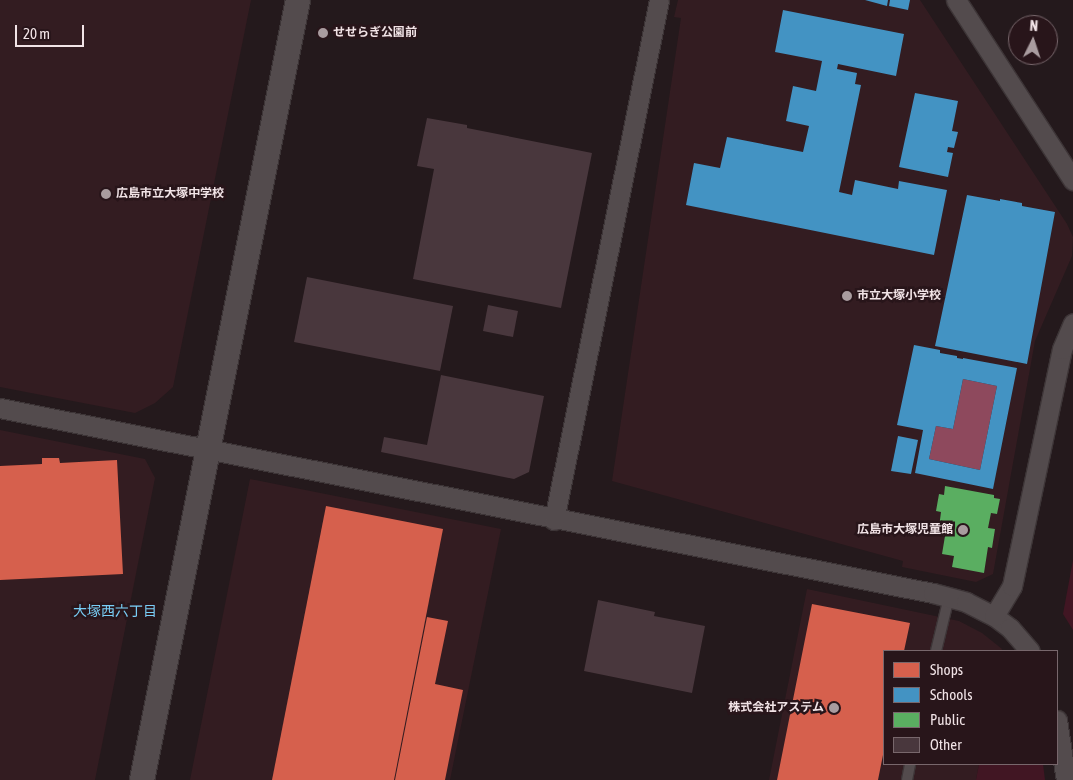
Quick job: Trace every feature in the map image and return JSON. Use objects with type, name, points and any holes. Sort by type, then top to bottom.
[{"type":"street","points":[[142,780],[298,0]]},
{"type":"street","points":[[554,520],[659,0]]},
{"type":"street","points":[[956,0],[1073,180]]},
{"type":"street","points":[[994,616],[1012,586],[1062,349],[1073,323]]},
{"type":"street","points":[[0,408],[554,520],[949,597],[970,604],[994,616],[1010,628],[1029,650]]},
{"type":"street","points":[[1058,727],[1066,780]]},
{"type":"lane","points":[[936,650],[949,597]]},
{"type":"lane","points":[[907,780],[910,765]]},
{"type":"shaded area","name":"広島市立大塚中学校","points":[[0,0],[251,0],[173,387],[155,403],[135,413],[0,387]]},
{"type":"shaded area","name":"市立大塚小学校","points":[[678,0],[920,0],[1067,224],[1073,237],[1072,256],[1035,341],[993,574],[976,582],[902,567],[903,561],[612,481],[681,18],[674,17]]},
{"type":"shaded area","points":[[963,379],[997,386],[980,470],[929,459],[936,426],[953,429]]},
{"type":"shaded area","points":[[0,430],[145,459],[155,478],[95,780],[0,780]]},
{"type":"shaded area","points":[[250,479],[501,529],[450,780],[190,780]]},
{"type":"shaded area","points":[[1073,560],[1073,630],[1063,614]]},
{"type":"shaded area","name":"株式会社アステム","points":[[807,589],[959,621],[982,633],[1002,649],[883,650],[883,765],[979,765],[976,780],[769,780]]},
{"type":"shaded area","points":[[979,765],[1043,765],[1045,780],[976,780]]},
{"type":"building: Shops","points":[[42,458],[59,458],[60,463],[117,460],[123,574],[0,580],[0,466],[42,464]]},
{"type":"building: Shops","points":[[326,506],[443,529],[394,780],[272,780]]},
{"type":"building: Shops","name":"株式会社アステム","points":[[812,604],[910,623],[904,650],[883,650],[883,755],[878,780],[777,780]]},
{"type":"building: Shops","points":[[427,617],[448,621],[435,684],[463,690],[445,780],[395,780]]},
{"type":"building: Schools","points":[[865,0],[888,0],[887,6]]},
{"type":"building: Schools","points":[[890,0],[910,0],[908,10],[889,6]]},
{"type":"building: Schools","points":[[783,10],[904,34],[896,76],[838,64],[837,69],[857,73],[855,84],[861,85],[839,192],[852,195],[855,180],[898,189],[899,181],[947,190],[934,255],[686,205],[694,163],[720,168],[727,137],[803,152],[809,126],[786,121],[793,86],[816,91],[822,61],[775,52]]},
{"type":"building: Schools","points":[[915,93],[958,101],[952,131],[958,132],[954,148],[948,147],[947,152],[953,153],[948,177],[899,167]]},
{"type":"building: Schools","points":[[967,195],[1022,203],[1022,206],[1055,212],[1027,364],[935,346]]},
{"type":"building: Schools","points":[[914,345],[940,350],[940,353],[957,356],[957,358],[1017,368],[993,489],[915,473],[923,430],[897,425]],"holes":[[[963,379],[997,386],[980,470],[929,459],[936,426],[953,429]]]},
{"type":"building: Schools","points":[[898,436],[918,440],[911,474],[891,471]]},
{"type":"building: Public","points":[[945,486],[994,495],[994,498],[1000,499],[997,514],[991,513],[988,528],[995,529],[992,548],[988,547],[984,573],[952,567],[954,556],[942,554],[945,536],[938,535],[941,512],[936,511],[939,494],[944,495]]},
{"type":"building: Other","points":[[427,118],[592,153],[561,308],[413,279],[434,169],[417,166]]},
{"type":"building: Other","points":[[307,277],[453,306],[440,371],[294,342]]},
{"type":"building: Other","points":[[488,305],[518,311],[513,337],[483,331]]},
{"type":"building: Other","points":[[441,375],[544,396],[529,472],[514,479],[381,452],[384,437],[427,445]]},
{"type":"building: Other","points":[[598,600],[655,612],[654,616],[705,626],[692,693],[584,671]]},
{"type":"place","name":"せせらぎ公園前","points":[[323,33]]},
{"type":"place","name":"広島市立大塚中学校","points":[[106,194]]},
{"type":"place","name":"市立大塚小学校","points":[[847,296]]},
{"type":"place","name":"広島市大塚児童館","points":[[963,530]]},
{"type":"place","name":"株式会社アステム","points":[[834,708]]},
{"type":"district","name":"大塚西六丁目","points":[[115,611]]}]
